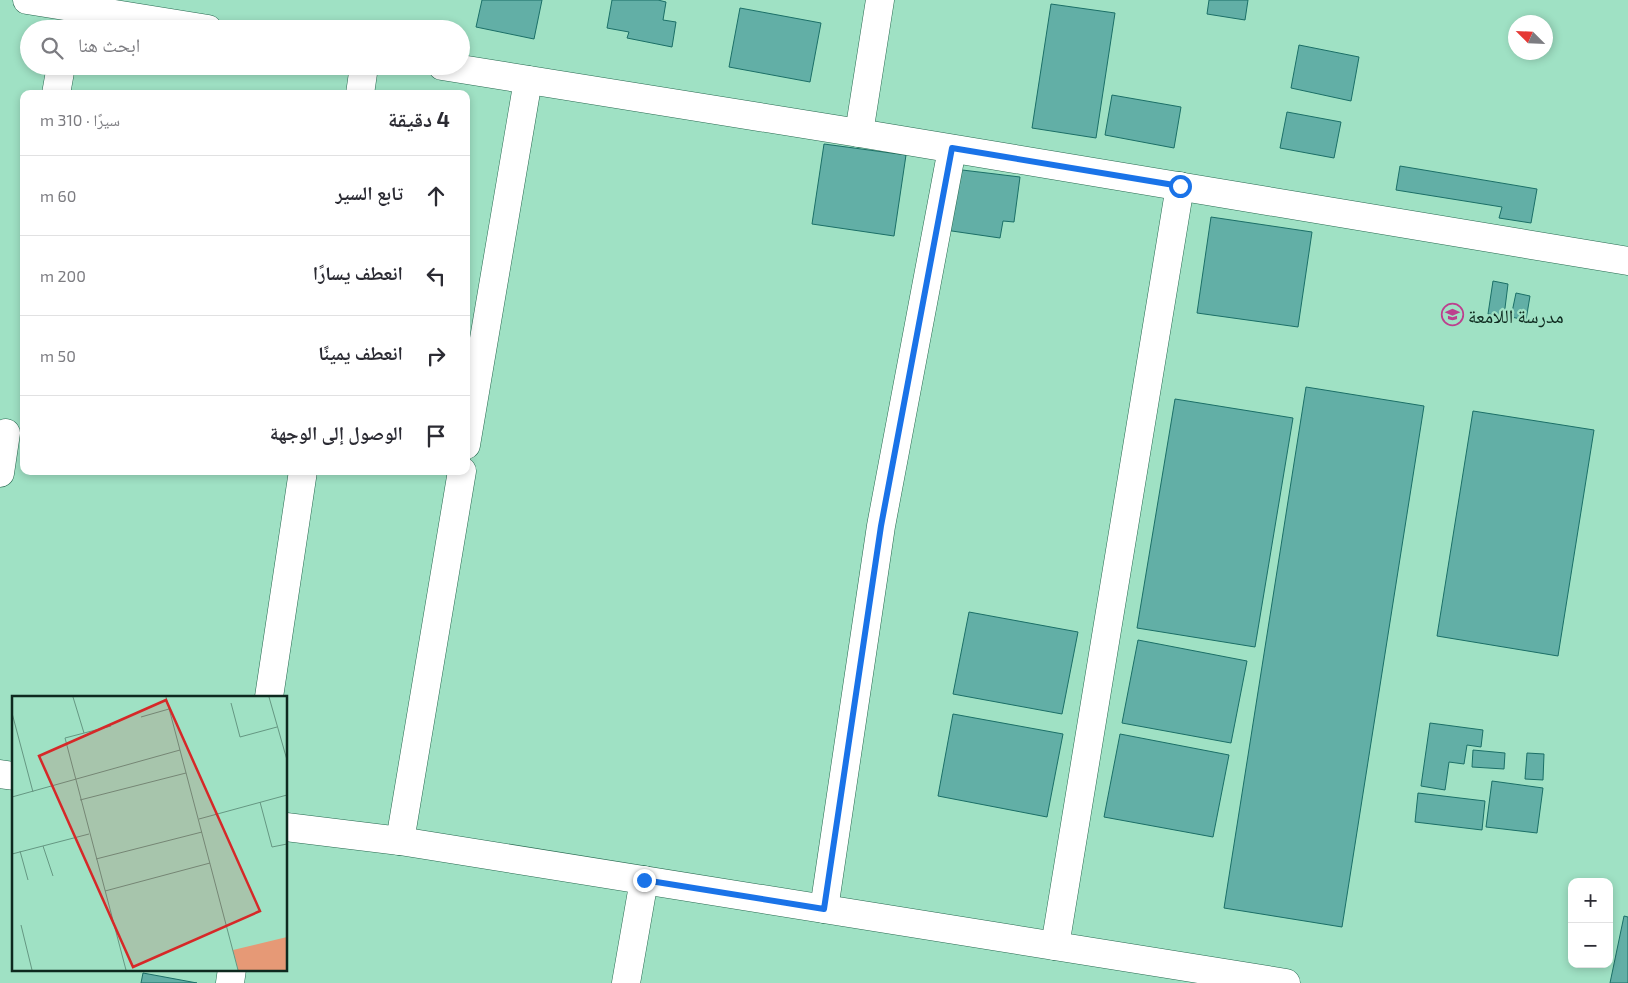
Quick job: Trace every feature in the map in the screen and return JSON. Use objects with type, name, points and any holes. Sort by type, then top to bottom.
[{"type":"street","points":[[28,0],[68,18],[93,20]]},
{"type":"street","points":[[858,133],[880,0]]},
{"type":"street","points":[[470,71],[952,148],[1628,261]]},
{"type":"street","points":[[57,90],[59,75]]},
{"type":"street","points":[[361,90],[363,75]]},
{"type":"street","points":[[470,421],[528,80]]},
{"type":"street","points":[[824,909],[881,526],[952,148]]},
{"type":"street","points":[[1055,946],[1180,186]]},
{"type":"street","points":[[0,473],[6,433]]},
{"type":"street","points":[[270,696],[302,475]]},
{"type":"street","points":[[400,841],[461,475]]},
{"type":"street","points":[[288,827],[400,841],[1286,983]]},
{"type":"street","points":[[626,983],[644,880]]},
{"type":"street","points":[[230,983],[232,970]]},
{"type":"building","points":[[482,0],[542,0],[534,39],[476,27]]},
{"type":"building","points":[[612,0],[658,0],[666,2],[663,20],[676,22],[672,47],[627,38],[629,32],[607,28]]},
{"type":"building","points":[[1209,0],[1248,0],[1245,20],[1207,14]]},
{"type":"building","points":[[1051,4],[1115,13],[1096,138],[1032,128]]},
{"type":"building","points":[[740,8],[821,23],[810,82],[729,67]]},
{"type":"building","points":[[1299,45],[1359,57],[1351,101],[1291,88]]},
{"type":"building","points":[[1112,95],[1181,107],[1174,148],[1105,135]]},
{"type":"building","points":[[1287,112],[1341,122],[1334,158],[1280,148]]},
{"type":"building","points":[[824,144],[906,155],[894,236],[812,224]]},
{"type":"building","points":[[1400,166],[1537,189],[1531,223],[1499,218],[1502,207],[1396,190]]},
{"type":"building","points":[[954,169],[1020,177],[1014,222],[1003,221],[1000,238],[945,230]]},
{"type":"building","points":[[1211,217],[1312,232],[1298,327],[1197,313]]},
{"type":"building","points":[[1493,281],[1508,284],[1504,316],[1488,314]]},
{"type":"building","points":[[1516,293],[1530,296],[1526,320],[1511,317]]},
{"type":"building","points":[[1306,387],[1424,406],[1342,927],[1224,908]]},
{"type":"building","points":[[1175,399],[1293,418],[1255,647],[1137,628]]},
{"type":"building","points":[[1473,411],[1594,430],[1558,656],[1437,636]]},
{"type":"building","points":[[969,612],[1078,632],[1062,714],[953,694]]},
{"type":"building","points":[[1138,640],[1247,661],[1231,743],[1122,723]]},
{"type":"building","points":[[953,714],[1063,734],[1047,817],[938,796]]},
{"type":"building","points":[[1430,723],[1483,730],[1481,747],[1467,745],[1464,764],[1449,762],[1445,790],[1421,786]]},
{"type":"building","points":[[1120,734],[1229,755],[1213,837],[1104,817]]},
{"type":"building","points":[[1473,750],[1505,753],[1504,769],[1472,767]]},
{"type":"building","points":[[1527,753],[1544,754],[1543,780],[1525,779]]},
{"type":"building","points":[[1492,781],[1543,788],[1537,833],[1486,827]]},
{"type":"building","points":[[1418,793],[1485,801],[1482,830],[1415,822]]},
{"type":"building","points":[[1624,916],[1628,917],[1628,983],[1610,983]]},
{"type":"building","points":[[143,973],[197,983],[141,983]]},
{"type":"place","name":"مدرسة اللامعة","points":[[1452,315]]},
{"type":"route","points":[[644,880],[824,909],[881,526],[952,148],[1180,186]]}]
